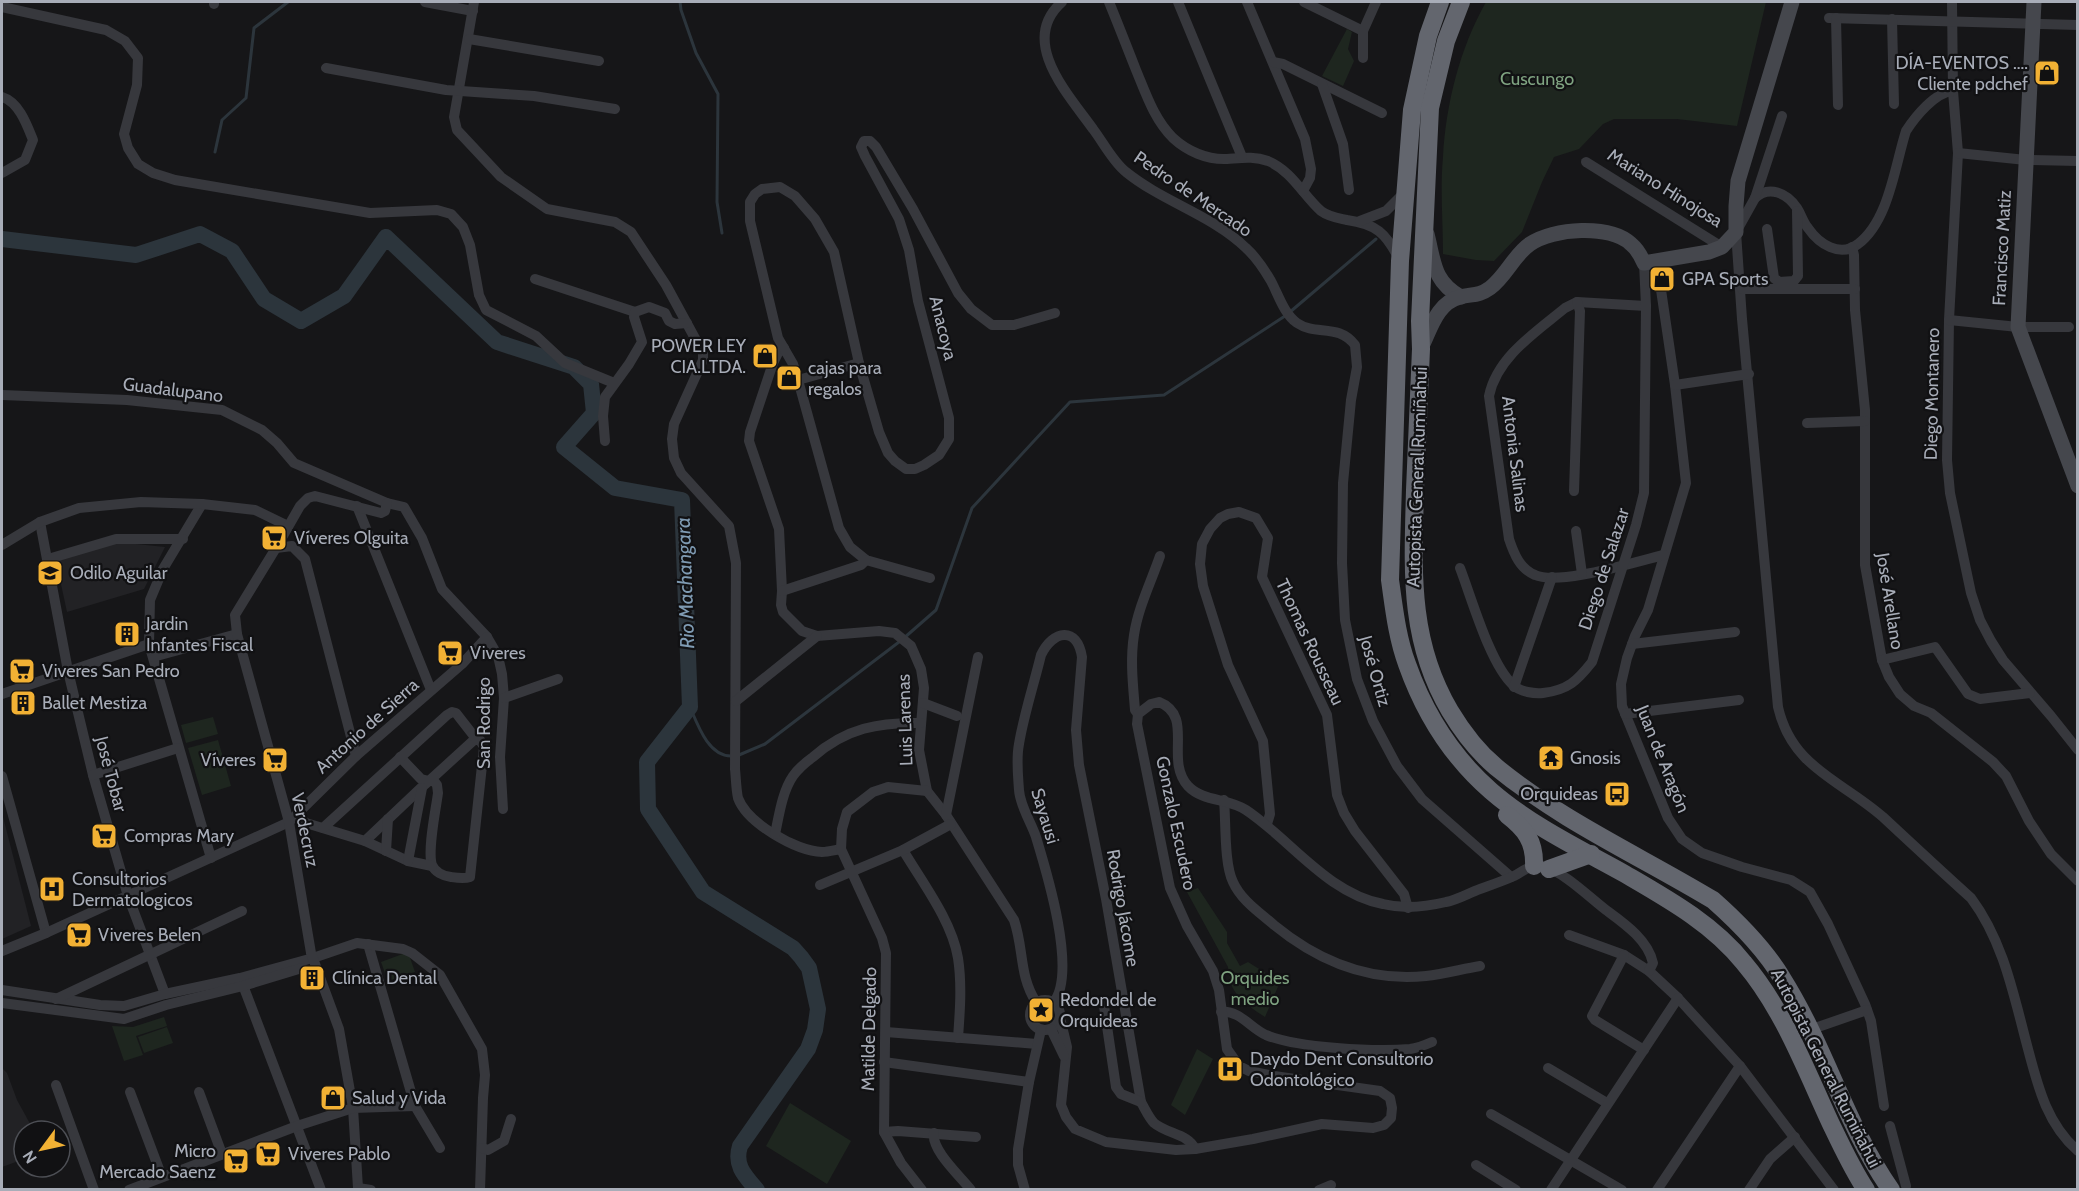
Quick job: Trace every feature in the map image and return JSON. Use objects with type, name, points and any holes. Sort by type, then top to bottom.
[{"type":"highway","name":"Autopista General Rumiñahui","points":[[1440,2],[1428,36],[1412,110],[1400,261],[1390,580],[1396,623],[1406,663],[1439,731],[1492,792],[1517,811],[1661,894],[1722,938],[1744,963],[1763,988],[1782,1020],[1842,1147],[1866,1190]]},
{"type":"highway","name":"Autopista General Rumiñahui","points":[[1461,2],[1446,41],[1430,108],[1420,321],[1413,567],[1414,597],[1423,646],[1431,672],[1444,701],[1470,740],[1495,766],[1560,812],[1713,900],[1755,941],[1783,979],[1801,1011],[1859,1137],[1898,1188]]},
{"type":"highway","points":[[1451,747],[1468,781],[1526,832],[1542,867],[1591,854]]},
{"type":"street","points":[[425,2],[474,6],[454,117],[457,130],[501,177],[547,209],[615,222],[631,232],[666,285],[701,346],[703,360],[674,424],[672,439],[674,458],[681,473],[729,525],[736,563],[735,762],[739,798],[751,816],[775,834],[797,847],[823,852],[841,849],[842,829],[847,812],[873,792],[888,788],[927,791]]},
{"type":"street","name":"Pedro de Mercado","points":[[1062,2],[1050,15],[1045,33],[1049,60],[1061,85],[1124,171],[1157,193],[1231,235],[1247,249],[1270,279],[1285,308],[1296,323],[1339,332],[1351,338],[1358,353],[1349,418]]},
{"type":"street","points":[[1109,2],[1154,112],[1163,126],[1182,146],[1205,156],[1260,159],[1278,167],[1322,212],[1329,216],[1373,227],[1385,236],[1400,261]]},
{"type":"street","points":[[1178,2],[1242,157]]},
{"type":"street","points":[[1248,2],[1308,148],[1310,178],[1303,191]]},
{"type":"street","points":[[1304,2],[1363,31]]},
{"type":"street","points":[[1363,58],[1363,31],[1376,2]]},
{"type":"street","points":[[1792,2],[1738,180],[1736,206],[1743,319],[1778,707],[1787,734],[1808,763],[1881,815],[1971,898],[1989,924],[2005,965],[2044,1106],[2058,1130],[2078,1151]]},
{"type":"street","name":"Diego Montanero","points":[[1952,2],[1953,91],[1958,153],[1949,320],[1948,477],[1971,593],[1980,620],[2003,660],[2078,750]]},
{"type":"street","name":"Francisco Matiz","points":[[2034,2],[2018,327],[2078,486]]},
{"type":"street","points":[[2,7],[106,30],[125,41],[138,58],[137,85],[124,134],[128,148],[138,164],[153,173],[175,180],[370,213],[437,210],[451,214],[463,227],[479,295],[486,310],[536,336],[565,363],[614,383]]},
{"type":"street","points":[[1838,105],[1832,18],[2078,25]]},
{"type":"street","points":[[1892,19],[1894,104]]},
{"type":"street","points":[[469,39],[599,60]]},
{"type":"street","points":[[1273,62],[1283,64],[1382,113]]},
{"type":"street","points":[[326,68],[459,91],[534,96],[615,108]]},
{"type":"street","points":[[1322,84],[1343,144],[1349,190]]},
{"type":"street","points":[[1755,198],[1759,194],[1773,191],[1789,198],[1807,228],[1828,247],[1846,250],[1859,244],[1885,203],[1906,131],[1912,121],[1924,108],[1943,94],[1953,91]]},
{"type":"street","points":[[2,97],[8,99],[25,119],[33,140],[25,160],[2,173]]},
{"type":"street","name":"Mariano Hinojosa","points":[[1649,262],[1709,252],[1722,247],[1736,232],[1755,198],[1782,116]]},
{"type":"street","name":"Anacoya","points":[[859,363],[879,432],[888,453],[906,469],[915,469],[939,455],[949,439],[949,418],[918,301],[909,250],[899,219],[864,156],[861,147],[864,141],[870,141],[913,209],[958,293],[971,309],[992,325],[1014,325],[1055,313]]},
{"type":"street","points":[[1958,153],[2026,160],[2078,161]]},
{"type":"street","name":"Mariano Hinojosa","points":[[1587,162],[1722,247]]},
{"type":"street","points":[[798,380],[859,363],[834,252],[815,219],[795,196],[780,187],[762,189],[754,194],[750,202],[750,221],[778,338],[793,364],[839,528],[850,547],[866,560],[930,578]]},
{"type":"street","points":[[1359,222],[1386,211],[1406,191]]},
{"type":"street","points":[[1767,229],[1774,278],[1779,282],[1794,281],[1798,276],[1797,208]]},
{"type":"street","points":[[1425,226],[1439,278],[1448,290],[1461,297]]},
{"type":"street","points":[[1421,349],[1440,310],[1448,303],[1461,297],[1475,296],[1489,289],[1524,249],[1538,239],[1556,232],[1611,233],[1631,243],[1649,262]]},
{"type":"street","name":"José Arellano","points":[[1852,247],[1865,421],[1865,565],[1882,660],[1900,694],[1914,706],[1931,713],[1963,737],[2006,776],[2029,821],[2052,854],[2078,881]]},
{"type":"street","name":"Diego de Salazar","points":[[1514,687],[1536,694],[1560,691],[1578,679],[1592,662],[1636,525],[1644,493],[1646,306],[1649,262]]},
{"type":"street","name":"Juan de Aragón","points":[[1649,262],[1660,283],[1686,483],[1648,610],[1632,644],[1621,684],[1625,714],[1668,818],[1688,845],[1702,853],[1742,867],[1791,880],[1804,887],[1813,898],[1828,924],[1867,1010],[1884,1106]]},
{"type":"street","points":[[535,279],[635,312],[649,307],[665,313],[669,321],[675,324],[687,322]]},
{"type":"street","points":[[1742,289],[1855,289]]},
{"type":"street","points":[[1574,491],[1580,311],[1577,302],[1646,306]]},
{"type":"street","name":"Antonia Salinas","points":[[1577,302],[1565,308],[1511,355],[1492,380],[1489,396],[1509,539],[1513,551],[1518,561],[1529,572],[1542,578],[1582,574],[1664,555]]},
{"type":"street","points":[[605,441],[603,405],[605,397],[642,342],[634,317],[635,312]]},
{"type":"street","points":[[1949,320],[2018,327],[2069,327]]},
{"type":"street","points":[[784,348],[773,363],[749,441],[779,529],[783,612],[802,631],[817,636]]},
{"type":"street","points":[[1675,385],[1749,374]]},
{"type":"street","name":"Guadalupano","points":[[2,395],[127,400],[222,410],[262,430],[294,462],[387,503]]},
{"type":"street","name":"José Ortiz","points":[[1349,418],[1343,483],[1342,563],[1345,620],[1357,679],[1372,721],[1397,766],[1422,799],[1511,877]]},
{"type":"street","points":[[1807,423],[1865,421]]},
{"type":"street","name":"Verdecruz","points":[[357,506],[315,496],[308,498],[300,506],[235,615],[237,634],[292,818],[314,961],[339,1029],[353,1108],[357,1189]]},
{"type":"street","points":[[2,545],[40,522],[78,508],[141,502],[202,504],[255,510],[288,526]]},
{"type":"street","points":[[357,506],[381,513],[385,511],[387,503]]},
{"type":"street","name":"San Rodrigo","points":[[387,503],[399,505],[407,510],[422,538],[442,589],[487,637],[498,656],[504,698],[500,757],[503,809]]},
{"type":"street","points":[[202,504],[163,569],[150,600],[149,644],[211,858]]},
{"type":"street","points":[[357,506],[431,690]]},
{"type":"street","name":"Thomas Rousseau","points":[[1267,824],[1270,814],[1263,741],[1228,665],[1203,586],[1200,564],[1202,544],[1210,529],[1220,518],[1239,512],[1256,518],[1268,538],[1262,577],[1326,710],[1337,795],[1344,813],[1404,894],[1408,908]]},
{"type":"street","name":"José Tobar","points":[[40,522],[68,671],[93,775],[128,896],[165,994]]},
{"type":"street","points":[[1575,531],[1582,574]]},
{"type":"street","points":[[48,559],[116,539],[183,539]]},
{"type":"street","points":[[276,549],[292,546],[306,560],[356,756]]},
{"type":"street","points":[[1138,714],[1135,710],[1132,660],[1134,636],[1139,614],[1160,556]]},
{"type":"street","points":[[782,591],[861,565],[866,560]]},
{"type":"street","points":[[1460,568],[1493,657],[1514,687]]},
{"type":"street","points":[[1514,687],[1552,578]]},
{"type":"street","name":"Luis Larenas","points":[[817,636],[879,631],[895,633],[916,655],[924,688],[919,750],[927,791],[1014,920],[1020,936],[1025,979],[1036,1002]]},
{"type":"street","points":[[1632,644],[1735,632]]},
{"type":"street","points":[[153,657],[237,634]]},
{"type":"street","name":"Sayausi","points":[[1054,1002],[1062,986],[1062,940],[1036,838],[1019,794],[1018,746],[1041,655],[1046,644],[1054,637],[1062,635],[1071,637],[1080,645]]},
{"type":"street","points":[[736,701],[817,636]]},
{"type":"street","name":"Antonio de Sierra","points":[[2,951],[211,858],[292,818],[356,756],[462,664],[487,637]]},
{"type":"street","points":[[2,694],[149,644]]},
{"type":"street","name":"Rodrigo Jácome","points":[[1080,645],[1082,657],[1076,730],[1079,765],[1106,899],[1141,1102],[1152,1122],[1188,1140],[1195,1149]]},
{"type":"street","points":[[1882,660],[1935,647],[1973,698],[2030,693]]},
{"type":"street","points":[[820,885],[903,850],[948,819],[978,657]]},
{"type":"street","points":[[504,698],[558,679]]},
{"type":"street","points":[[1625,714],[1739,700]]},
{"type":"street","name":"Gonzalo Escudero","points":[[1060,1018],[1067,1047],[1061,1105],[1075,1129],[1106,1142],[1176,1150],[1195,1149],[1322,1124],[1373,1128],[1384,1125],[1391,1118],[1390,1098],[1380,1091],[1249,1071],[1239,1066],[1227,1049],[1219,990],[1213,971],[1187,926],[1170,888],[1137,724],[1138,714],[1151,704],[1159,702],[1173,709],[1179,730],[1176,752],[1178,767],[1188,786],[1209,798],[1224,800],[1242,808],[1267,824],[1310,864],[1346,891],[1381,904],[1408,908],[1446,902],[1542,867]]},
{"type":"street","points":[[923,703],[957,716]]},
{"type":"street","points":[[292,818],[306,823],[365,841],[408,861],[432,867],[439,874],[464,879],[470,877],[484,747],[456,713],[452,712],[442,718],[323,828]]},
{"type":"street","points":[[775,834],[782,802],[792,776],[826,745],[844,735],[870,726],[921,723]]},
{"type":"street","points":[[365,841],[474,740],[477,740]]},
{"type":"street","points":[[93,775],[178,748]]},
{"type":"street","points":[[400,757],[426,784]]},
{"type":"street","points":[[2,776],[46,933]]},
{"type":"street","points":[[426,784],[434,781],[438,793],[430,855],[432,867]]},
{"type":"street","points":[[408,861],[426,784]]},
{"type":"street","points":[[1224,800],[1229,870],[1238,893],[1297,944],[1353,970],[1382,975],[1428,976],[1480,966]]},
{"type":"street","points":[[386,851],[388,819]]},
{"type":"street","name":"Matilde Delgado","points":[[841,849],[882,938],[886,953],[884,1132],[901,1163],[922,1190]]},
{"type":"street","points":[[903,850],[952,937],[958,957],[960,991],[958,1038]]},
{"type":"street","points":[[1542,867],[1568,880],[1636,935],[1651,954],[1653,963],[1649,972]]},
{"type":"street","points":[[56,999],[242,911]]},
{"type":"street","points":[[1569,935],[1624,955],[1649,972],[1678,998],[1740,1066],[1834,1190]]},
{"type":"street","points":[[2,1002],[124,1019],[314,961],[357,943],[397,948],[412,953],[440,975],[482,1049],[485,1075],[480,1190]]},
{"type":"street","points":[[368,944],[415,1106],[440,1148]]},
{"type":"street","points":[[1624,955],[1592,1016],[1644,1050]]},
{"type":"street","points":[[2,990],[56,999],[124,1006],[165,994],[241,982]]},
{"type":"street","points":[[241,982],[321,1190]]},
{"type":"street","points":[[1551,1190],[1678,998]]},
{"type":"street","points":[[1048,1000],[1054,1002],[1060,1012],[1060,1018],[1055,1026],[1046,1029],[1033,1024],[1030,1010],[1036,1002],[1048,1000]]},
{"type":"street","points":[[1104,1006],[1116,1087],[1121,1095],[1141,1102]]},
{"type":"street","points":[[1818,1027],[1867,1010]]},
{"type":"street","points":[[1221,1012],[1229,1011],[1265,1034],[1299,1044],[1412,1049],[1432,1042]]},
{"type":"street","points":[[1025,1190],[1018,1165],[1018,1149],[1037,1044],[1046,1029]]},
{"type":"street","name":"Gonzalo Escudero","points":[[1046,1029],[1058,1040],[1065,1059]]},
{"type":"street","points":[[886,1032],[1037,1044]]},
{"type":"street","points":[[884,1062],[1029,1082]]},
{"type":"street","points":[[1657,1190],[1740,1066]]},
{"type":"street","points":[[1548,1068],[1607,1103]]},
{"type":"street","points":[[56,1085],[94,1190]]},
{"type":"street","points":[[130,1092],[162,1177]]},
{"type":"street","points":[[199,1092],[222,1154]]},
{"type":"street","points":[[129,1190],[297,1126],[353,1108],[415,1106]]},
{"type":"street","points":[[1491,1114],[1622,1190]]},
{"type":"street","points":[[482,1148],[488,1150],[504,1141],[511,1119]]},
{"type":"street","points":[[1890,1126],[1898,1188]]},
{"type":"street","points":[[884,1132],[976,1137]]},
{"type":"street","points":[[934,1133],[933,1140],[937,1149],[970,1190]]},
{"type":"street","points":[[1749,1190],[1770,1159],[1795,1137]]},
{"type":"street","points":[[1476,1165],[1516,1190]]},
{"type":"street","points":[[1318,1190],[1331,1185]]},
{"type":"street","points":[[357,1189],[372,1190]]},
{"type":"shaded area","points":[[117,542],[165,547],[144,589],[67,612],[56,561]]},
{"type":"shaded area","points":[[2,813],[31,926],[2,939]]},
{"type":"shaded area","points":[[2,1068],[7,1073],[17,1100],[27,1119],[12,1119],[12,1163],[2,1167]]},
{"type":"green space","name":"Cuscungo","points":[[1486,2],[1766,2],[1737,126],[1677,119],[1614,119],[1603,124],[1579,149],[1554,157],[1522,232],[1494,261],[1443,254],[1442,181],[1447,116],[1462,57]]},
{"type":"green space","points":[[1347,29],[1352,32],[1348,49],[1354,61],[1343,86],[1322,76]]},
{"type":"green space","points":[[213,717],[218,734],[186,743],[181,725]]},
{"type":"green space","points":[[218,740],[231,786],[202,795],[188,748]]},
{"type":"green space","name":"Orquides medio","points":[[1198,888],[1227,932],[1227,943],[1240,966],[1248,962],[1280,982],[1265,1017],[1234,991],[1228,967],[1187,892]]},
{"type":"green space","points":[[408,952],[415,972],[388,981],[381,962]]},
{"type":"green space","points":[[164,1017],[167,1026],[136,1036],[143,1055],[124,1061],[112,1026],[133,1027]]},
{"type":"green space","points":[[167,1027],[173,1043],[144,1053],[138,1037]]},
{"type":"green space","points":[[1197,1049],[1213,1059],[1185,1115],[1171,1105]]},
{"type":"green space","points":[[790,1103],[851,1141],[827,1184],[766,1146]]},
{"type":"waterway","points":[[215,152],[222,120],[246,98],[254,28],[288,2]]},
{"type":"waterway","points":[[680,2],[696,53],[718,94],[717,202],[722,233]]},
{"type":"waterway","name":"Rio Machangara","points":[[2,239],[136,255],[200,234],[232,251],[264,299],[301,321],[344,296],[386,237],[497,342],[574,367],[591,384],[594,413],[564,447],[615,488],[682,500],[690,707],[647,762],[648,809],[703,892],[793,948],[801,957],[809,968],[818,1009],[815,1030],[808,1049],[740,1146],[739,1164],[757,1190]]},
{"type":"waterway","points":[[1290,312],[1376,239]]},
{"type":"waterway","points":[[904,638],[936,610],[972,508],[1070,402],[1164,395],[1285,316]]},
{"type":"waterway","points":[[739,755],[765,744],[899,642]]},
{"type":"waterway","points":[[690,707],[705,739],[717,751],[732,756]]},
{"type":"place","name":"DÍA-EVENTOS .... Cliente pdchef","points":[[2047,73]]},
{"type":"place","name":"GPA Sports","points":[[1662,279]]},
{"type":"place","name":"POWER LEY CIA.LTDA.","points":[[765,356]]},
{"type":"place","name":"cajas para regalos","points":[[789,378]]},
{"type":"place","name":"Víveres Olguita","points":[[274,538]]},
{"type":"place","name":"Odilo Aguilar","points":[[50,573]]},
{"type":"place","name":"Jardin Infantes Fiscal","points":[[127,634]]},
{"type":"place","name":"Viveres","points":[[450,653]]},
{"type":"place","name":"Viveres San Pedro","points":[[22,671]]},
{"type":"place","name":"Ballet Mestiza","points":[[23,703]]},
{"type":"place","name":"Gnosis","points":[[1551,758]]},
{"type":"place","name":"Víveres","points":[[275,760]]},
{"type":"place","name":"Orquideas","points":[[1617,794]]},
{"type":"place","name":"Compras Mary","points":[[104,836]]},
{"type":"place","name":"Consultorios Dermatologicos","points":[[52,889]]},
{"type":"place","name":"Viveres Belen","points":[[79,935]]},
{"type":"place","name":"Clínica Dental","points":[[312,978]]},
{"type":"place","name":"Redondel de Orquideas","points":[[1041,1010]]},
{"type":"place","name":"Daydo Dent Consultorio Odontológico","points":[[1230,1069]]},
{"type":"place","name":"Salud y Vida","points":[[333,1098]]},
{"type":"place","name":"Viveres Pablo","points":[[268,1154]]},
{"type":"place","name":"Micro Mercado Saenz","points":[[236,1161]]}]
